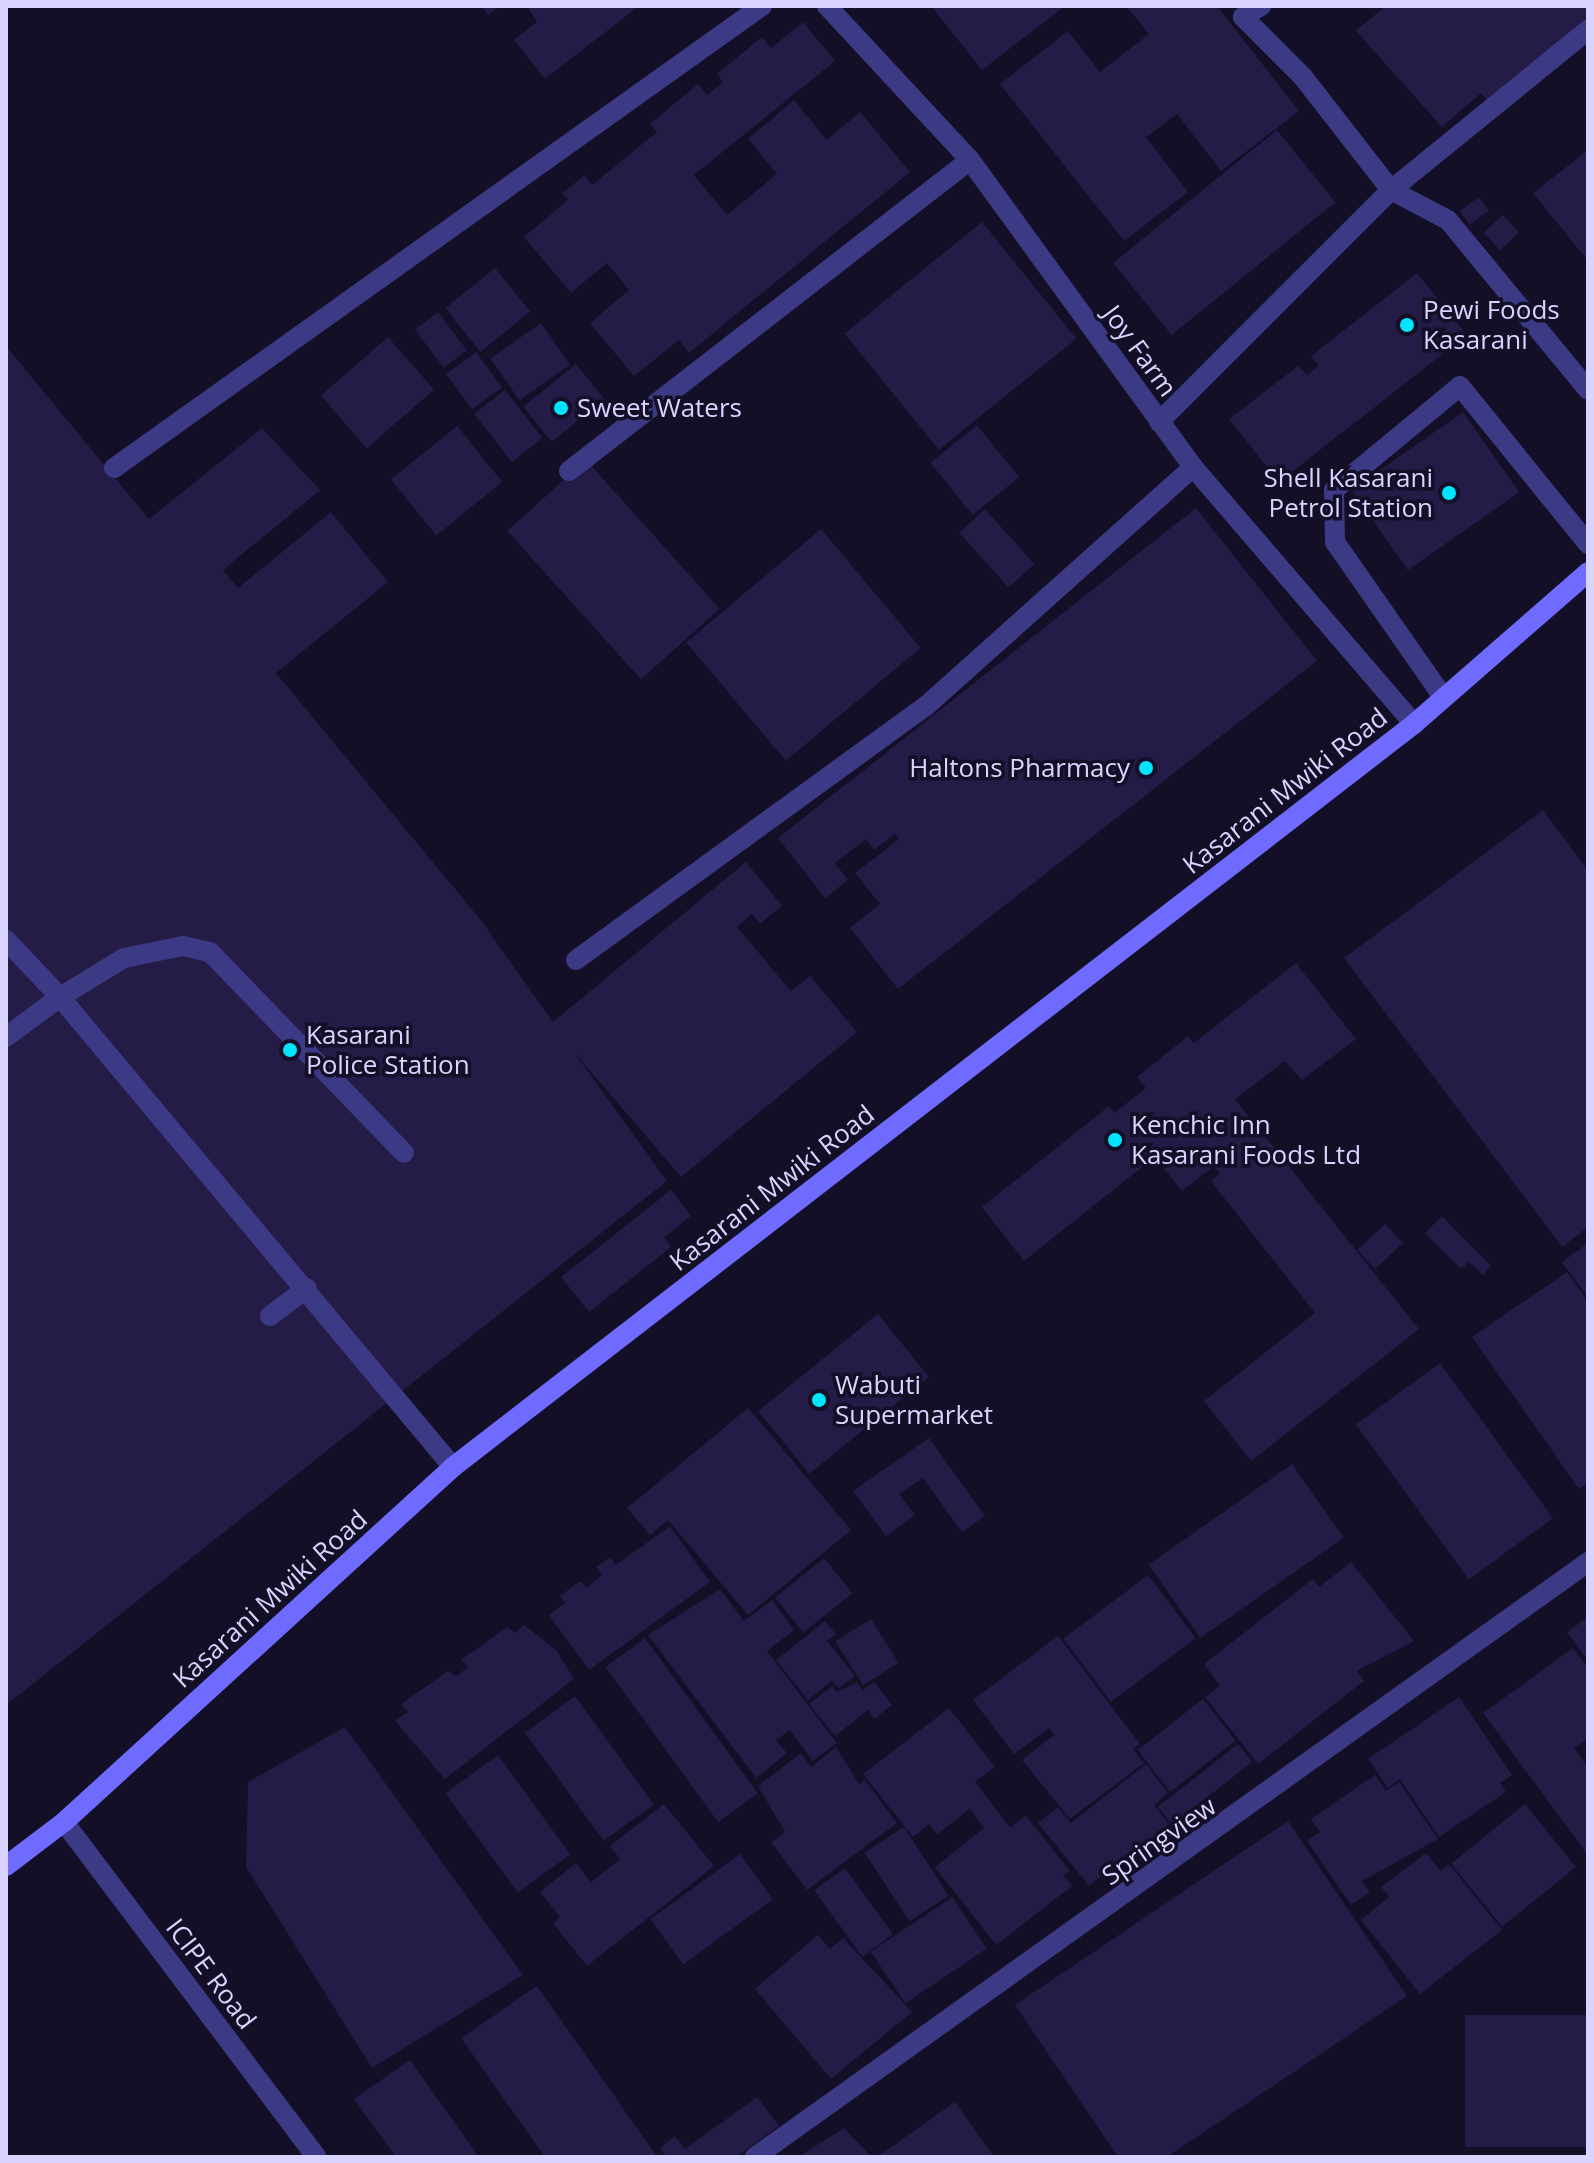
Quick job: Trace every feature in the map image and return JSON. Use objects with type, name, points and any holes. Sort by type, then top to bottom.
[{"type":"main road","name":"Kasarani Mwiki Road","points":[[6,1866],[64,1822],[453,1467],[1414,724],[1441,694],[1588,572]]},
{"type":"street","points":[[114,468],[762,6]]},
{"type":"street","name":"Joy Farm","points":[[827,6],[970,160],[1193,467],[1414,724]]},
{"type":"street","points":[[1246,10],[1391,190],[1448,220],[1588,390]]},
{"type":"street","points":[[1159,422],[1391,190],[1588,30]]},
{"type":"street","points":[[569,471],[970,160]]},
{"type":"street","points":[[1441,694],[1335,542],[1334,490],[1460,386],[1588,544]]},
{"type":"street","points":[[576,960],[926,706],[1193,467]]},
{"type":"street","points":[[6,940],[60,997],[307,1288],[453,1467]]},
{"type":"street","points":[[6,1037],[60,997],[124,958],[183,946],[210,952],[404,1153]]},
{"type":"street","points":[[270,1316],[307,1288]]},
{"type":"street","name":"Springview","points":[[755,2157],[1588,1562]]},
{"type":"street","name":"ICIPE Road","points":[[64,1822],[308,2155]]},
{"type":"building","points":[[481,6],[500,6],[488,15]]},
{"type":"building","points":[[527,6],[639,6],[545,79],[514,40],[537,22]]},
{"type":"building","points":[[931,6],[1065,6],[982,70]]},
{"type":"building","points":[[1126,6],[1217,6],[1299,111],[1221,171],[1177,114],[1146,137],[1188,192],[1124,241],[1000,84],[1068,31],[1100,72],[1149,34]]},
{"type":"building","points":[[1385,6],[1588,6],[1588,24],[1493,107],[1481,93],[1442,127],[1356,31]]},
{"type":"building","points":[[803,22],[835,61],[694,175],[727,215],[777,174],[748,139],[794,100],[827,140],[860,112],[910,172],[689,353],[679,340],[634,376],[590,323],[629,290],[607,263],[571,293],[524,237],[568,200],[562,193],[585,175],[592,185],[657,132],[650,124],[698,84],[707,95],[723,82],[717,74],[762,37],[771,48]]},
{"type":"building","points":[[1277,130],[1336,202],[1172,335],[1113,263]]},
{"type":"building","points":[[1588,150],[1588,261],[1533,193]]},
{"type":"building","points":[[1479,197],[1489,211],[1470,225],[1460,211]]},
{"type":"building","points":[[1503,215],[1519,233],[1500,250],[1484,232]]},
{"type":"building","points":[[982,222],[1076,339],[939,450],[844,333]]},
{"type":"building","points":[[495,268],[530,312],[481,352],[445,308]]},
{"type":"building","points":[[1417,273],[1467,335],[1279,482],[1229,419],[1298,366],[1307,375],[1319,366],[1311,356]]},
{"type":"building","points":[[438,312],[467,350],[444,368],[415,329]]},
{"type":"building","points":[[541,323],[570,365],[519,400],[490,359]]},
{"type":"building","points":[[388,337],[434,390],[367,448],[321,395]]},
{"type":"building","name":"Kasarani Police Station","points":[[6,346],[149,519],[262,428],[320,490],[223,570],[238,588],[331,512],[388,582],[276,673],[480,919],[553,1022],[746,862],[782,906],[760,924],[752,914],[737,927],[791,991],[810,976],[857,1032],[681,1177],[574,1052],[667,1181],[6,1705]]},
{"type":"building","points":[[476,352],[502,388],[472,409],[446,374]]},
{"type":"building","points":[[576,364],[604,399],[551,442],[523,407]]},
{"type":"building","points":[[505,390],[543,438],[512,462],[474,414]]},
{"type":"building","points":[[1463,412],[1519,492],[1408,570],[1352,490]]},
{"type":"building","points":[[977,425],[1019,477],[973,515],[930,463]]},
{"type":"building","points":[[457,426],[502,482],[436,535],[391,479]]},
{"type":"building","points":[[586,460],[720,609],[641,680],[507,531]]},
{"type":"building","points":[[1196,508],[1317,661],[898,989],[850,928],[880,904],[855,873],[899,839],[895,834],[874,850],[866,839],[835,863],[848,880],[825,898],[778,838]]},
{"type":"building","points":[[985,509],[1035,564],[1009,587],[959,532]]},
{"type":"building","points":[[821,529],[921,648],[786,761],[686,642]]},
{"type":"building","points":[[1543,810],[1588,870],[1588,1227],[1562,1247],[1344,958]]},
{"type":"building","points":[[1296,963],[1356,1039],[1302,1080],[1285,1061],[1235,1099],[1419,1329],[1251,1461],[1204,1401],[1315,1313],[1211,1181],[1220,1174],[1214,1166],[1182,1191],[1155,1157],[1024,1261],[982,1207],[1109,1106],[1114,1113],[1146,1088],[1137,1077],[1188,1036],[1194,1043]]},
{"type":"building","points":[[671,1190],[691,1216],[664,1237],[671,1247],[589,1312],[561,1277]]},
{"type":"building","points":[[1442,1216],[1491,1266],[1483,1275],[1469,1262],[1461,1269],[1425,1233]]},
{"type":"building","points":[[1385,1224],[1403,1243],[1375,1269],[1357,1250]]},
{"type":"building","points":[[1588,1243],[1588,1298],[1562,1262]]},
{"type":"building","points":[[1567,1272],[1588,1302],[1588,1483],[1579,1489],[1472,1337]]},
{"type":"building","points":[[878,1314],[929,1377],[809,1474],[758,1411]]},
{"type":"building","points":[[1440,1363],[1553,1518],[1469,1579],[1356,1424]]},
{"type":"building","points":[[748,1408],[851,1530],[748,1615],[668,1520],[650,1535],[627,1508]]},
{"type":"building","points":[[929,1438],[985,1516],[962,1532],[923,1478],[899,1494],[915,1515],[886,1536],[853,1491]]},
{"type":"building","points":[[1292,1464],[1344,1538],[1200,1638],[1149,1564]]},
{"type":"building","points":[[670,1526],[710,1582],[589,1670],[549,1615],[565,1603],[560,1596],[580,1581],[586,1588],[602,1575],[596,1567],[610,1557],[616,1565]]},
{"type":"building","points":[[824,1558],[852,1593],[803,1633],[775,1598]]},
{"type":"building","points":[[1351,1562],[1414,1641],[1357,1671],[1364,1681],[1258,1764],[1205,1697],[1220,1686],[1204,1664],[1313,1579],[1319,1587]]},
{"type":"building","points":[[1148,1575],[1196,1638],[1111,1702],[1063,1639]]},
{"type":"building","points":[[720,1589],[744,1621],[772,1600],[794,1630],[767,1651],[837,1743],[813,1761],[790,1730],[776,1740],[787,1753],[756,1778],[648,1635]]},
{"type":"building","points":[[1588,1617],[1588,1661],[1567,1632]]},
{"type":"building","points":[[871,1619],[899,1663],[863,1685],[835,1641]]},
{"type":"building","points":[[825,1621],[836,1634],[827,1641],[855,1676],[839,1688],[832,1681],[808,1700],[776,1660]]},
{"type":"building","points":[[524,1625],[556,1650],[574,1679],[445,1779],[395,1721],[408,1712],[401,1704],[448,1671],[456,1676],[468,1667],[461,1660],[507,1627],[515,1633]]},
{"type":"building","points":[[1058,1636],[1140,1744],[1133,1749],[1144,1763],[1070,1819],[1022,1760],[1054,1735],[1049,1728],[1014,1754],[973,1700]]},
{"type":"building","points":[[645,1638],[758,1793],[718,1822],[605,1667]]},
{"type":"building","points":[[1573,1648],[1588,1668],[1588,1738],[1574,1748],[1588,1767],[1588,1855],[1483,1713]]},
{"type":"building","points":[[857,1682],[863,1690],[874,1682],[892,1705],[874,1719],[868,1710],[835,1736],[809,1704],[832,1686],[837,1692]]},
{"type":"building","points":[[575,1696],[654,1804],[604,1841],[525,1732]]},
{"type":"building","points":[[1459,1697],[1512,1775],[1500,1783],[1506,1792],[1439,1837],[1400,1779],[1388,1788],[1368,1759]]},
{"type":"building","points":[[1203,1699],[1236,1741],[1170,1792],[1138,1750]]},
{"type":"building","points":[[949,1708],[995,1767],[975,1782],[1010,1827],[1026,1816],[1070,1871],[1063,1875],[1072,1886],[996,1945],[935,1867],[984,1828],[970,1809],[937,1834],[929,1824],[913,1837],[863,1774]]},
{"type":"building","points":[[345,1727],[523,1975],[372,2068],[246,1867],[248,1782]]},
{"type":"building","points":[[1238,1744],[1252,1762],[1172,1825],[1158,1807]]},
{"type":"building","points":[[836,1747],[859,1784],[865,1780],[897,1823],[807,1890],[771,1842],[785,1832],[758,1786],[801,1753],[811,1767]]},
{"type":"building","points":[[498,1755],[570,1855],[518,1893],[445,1793]]},
{"type":"building","points":[[1146,1764],[1168,1793],[1154,1805],[1169,1824],[1162,1830],[1167,1838],[1144,1856],[1137,1847],[1089,1886],[1038,1823],[1058,1807],[1071,1823]]},
{"type":"building","points":[[1375,1775],[1386,1791],[1399,1782],[1438,1839],[1362,1881],[1370,1892],[1351,1905],[1307,1841],[1320,1832],[1311,1819]]},
{"type":"building","points":[[664,1804],[714,1866],[587,1966],[553,1923],[560,1917],[540,1892],[576,1863],[591,1882],[620,1859],[610,1846]]},
{"type":"building","points":[[1525,1804],[1576,1867],[1502,1927],[1451,1864]]},
{"type":"building","points":[[1288,1821],[1407,1996],[1167,2157],[1118,2157],[1015,2005]]},
{"type":"building","points":[[904,1827],[949,1896],[909,1921],[865,1853]]},
{"type":"building","points":[[1426,1853],[1441,1871],[1449,1864],[1502,1930],[1420,1994],[1361,1920],[1389,1897],[1381,1887]]},
{"type":"building","points":[[740,1854],[773,1899],[683,1965],[650,1919]]},
{"type":"building","points":[[845,1868],[893,1934],[862,1957],[814,1890]]},
{"type":"building","points":[[952,1897],[987,1948],[905,2003],[871,1952]]},
{"type":"building","points":[[818,1935],[830,1949],[843,1938],[912,2012],[831,2079],[755,1989]]},
{"type":"building","points":[[537,1986],[656,2155],[545,2157],[461,2038]]},
{"type":"building","points":[[1465,2015],[1588,2015],[1588,2147],[1465,2147]]},
{"type":"building","points":[[410,2060],[479,2157],[396,2157],[354,2099]]},
{"type":"building","points":[[757,2097],[779,2126],[736,2157],[666,2157],[660,2148],[675,2136],[685,2149]]},
{"type":"building","points":[[955,2102],[994,2157],[877,2157]]},
{"type":"building","points":[[844,2128],[872,2157],[798,2157]]},
{"type":"place","name":"Pewi Foods Kasarani","points":[[1407,325]]},
{"type":"place","name":"Sweet Waters","points":[[561,408]]},
{"type":"place","name":"Shell Kasarani Petrol Station","points":[[1449,493]]},
{"type":"place","name":"Haltons Pharmacy","points":[[1146,768]]},
{"type":"place","name":"Kasarani Police Station","points":[[290,1050]]},
{"type":"place","name":"Kenchic Inn Kasarani Foods Ltd","points":[[1115,1140]]},
{"type":"place","name":"Wabuti Supermarket","points":[[819,1400]]}]
